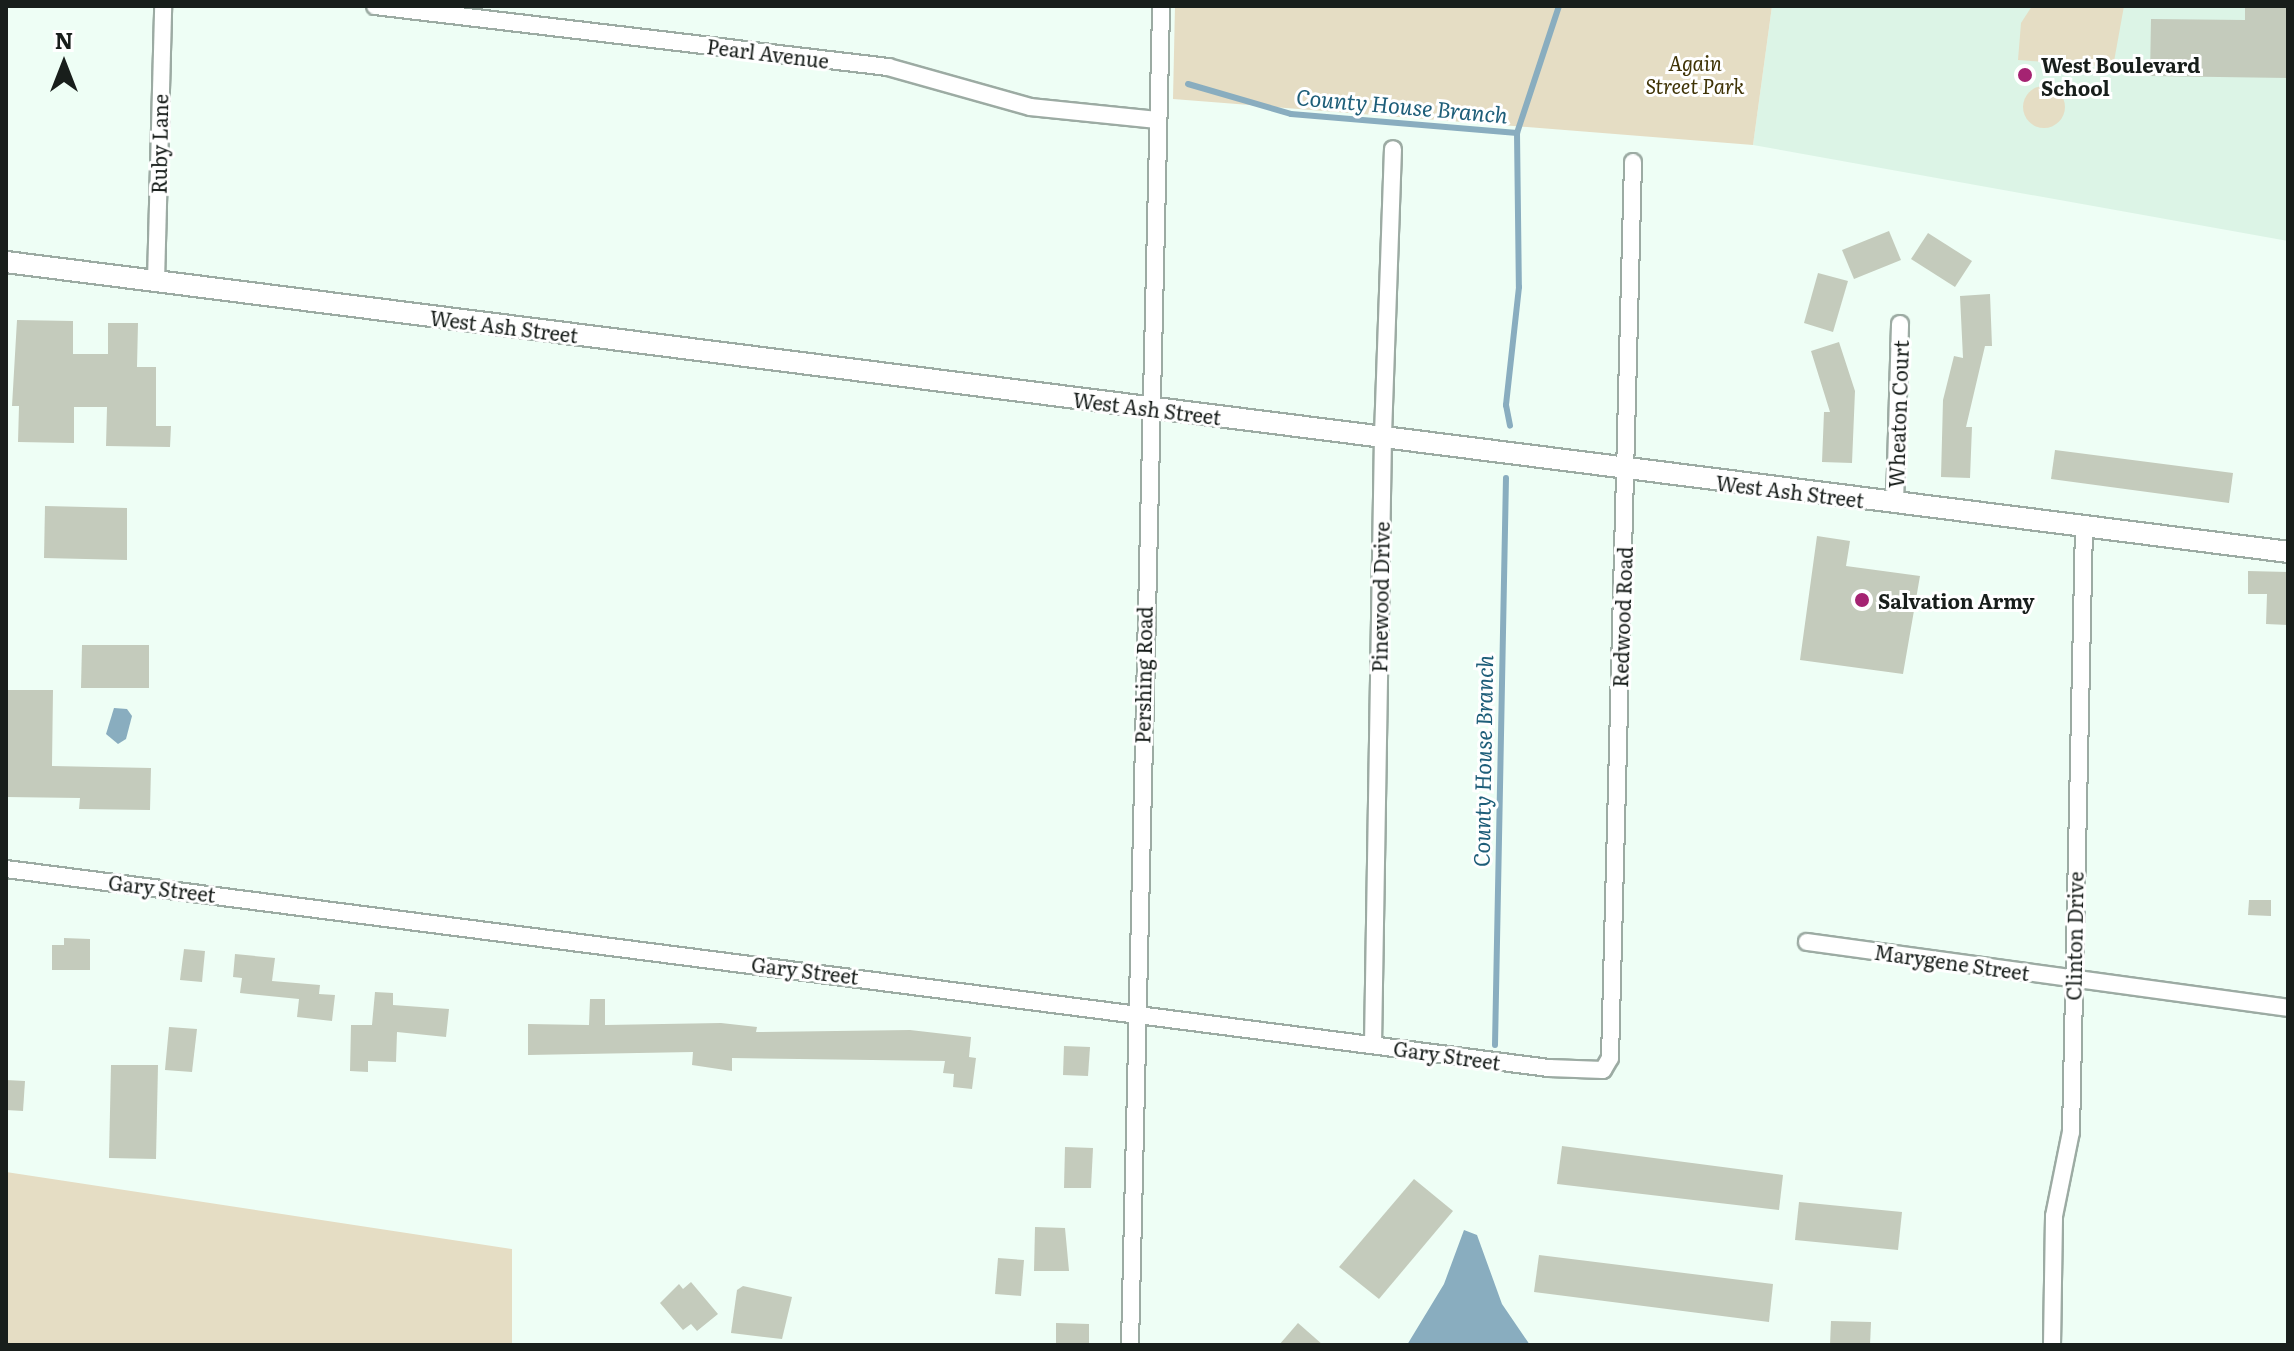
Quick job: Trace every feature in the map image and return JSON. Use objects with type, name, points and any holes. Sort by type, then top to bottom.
[{"type":"street","name":"Ruby Lane","points":[[156,281],[163,6]]},
{"type":"street","name":"Pearl Avenue","points":[[375,6],[888,67],[1030,107],[1157,120]]},
{"type":"street","name":"Pershing Road","points":[[1130,1345],[1148,409],[1161,6]]},
{"type":"street","name":"Pinewood Drive","points":[[1373,1045],[1383,435],[1393,149]]},
{"type":"street","name":"Redwood Road","points":[[1603,1070],[1610,1058],[1633,162]]},
{"type":"street","name":"West Ash Street","points":[[6,262],[2288,552]]},
{"type":"street","name":"Wheaton Court","points":[[1895,504],[1900,324]]},
{"type":"street","name":"Clinton Drive","points":[[2052,1345],[2054,1216],[2071,1132],[2084,526]]},
{"type":"street","name":"Gary Street","points":[[6,869],[1549,1068],[1603,1070]]},
{"type":"street","name":"Marygene Street","points":[[1807,942],[2288,1008]]},
{"type":"shaded area","name":"West Boulevard School","points":[[1772,6],[2288,6],[2288,241],[1753,145]]},
{"type":"green space","name":"Again Street Park","points":[[1175,6],[1772,6],[1753,145],[1173,99]]},
{"type":"green space","points":[[2032,6],[2124,6],[2113,67],[2018,60],[2021,23]]},
{"type":"green space","points":[[2044,86],[2059,92],[2065,107],[2059,122],[2044,128],[2029,122],[2023,107],[2029,92]]},
{"type":"green space","points":[[6,1172],[512,1249],[512,1345],[6,1345]]},
{"type":"water","points":[[114,708],[127,709],[132,716],[126,739],[118,744],[106,734]]},
{"type":"water","points":[[1464,1230],[1477,1235],[1502,1304],[1530,1345],[1407,1345],[1444,1284]]},
{"type":"building","name":"West Boulevard School","points":[[2245,6],[2288,6],[2288,78],[2150,76],[2151,19],[2245,20]]},
{"type":"building","points":[[1889,231],[1901,260],[1854,279],[1842,250]]},
{"type":"building","points":[[1928,233],[1972,261],[1955,287],[1911,259]]},
{"type":"building","points":[[1818,273],[1848,281],[1833,332],[1804,323]]},
{"type":"building","points":[[1990,294],[1992,346],[1985,346],[1966,427],[1972,427],[1970,478],[1941,477],[1943,400],[1954,356],[1963,358],[1960,296]]},
{"type":"building","points":[[17,320],[73,321],[73,354],[108,354],[108,323],[138,323],[137,367],[156,367],[156,426],[171,426],[170,447],[106,446],[107,407],[74,407],[74,443],[18,442],[19,406],[12,406]]},
{"type":"building","points":[[1839,342],[1855,391],[1852,463],[1822,462],[1824,412],[1830,412],[1811,351]]},
{"type":"building","points":[[2055,450],[2233,473],[2229,503],[2051,479]]},
{"type":"building","points":[[45,506],[127,508],[127,560],[44,558]]},
{"type":"building","name":"Salvation Army","points":[[1817,536],[1850,541],[1846,566],[1920,576],[1903,674],[1800,660]]},
{"type":"building","points":[[2248,571],[2288,572],[2288,625],[2266,624],[2267,594],[2248,594]]},
{"type":"building","points":[[82,645],[149,645],[149,688],[81,688]]},
{"type":"building","points":[[6,690],[53,690],[52,766],[151,768],[150,810],[79,809],[80,798],[6,797]]},
{"type":"building","points":[[2249,900],[2271,900],[2271,916],[2248,915]]},
{"type":"building","points":[[64,938],[90,939],[90,970],[52,970],[52,945],[64,945]]},
{"type":"building","points":[[184,949],[205,951],[202,982],[180,980]]},
{"type":"building","points":[[235,954],[275,958],[272,981],[320,985],[319,994],[335,995],[332,1021],[297,1017],[299,999],[240,993],[242,978],[233,977]]},
{"type":"building","points":[[375,992],[393,993],[393,1005],[449,1009],[446,1037],[397,1032],[396,1062],[368,1061],[368,1072],[350,1071],[351,1025],[372,1025]]},
{"type":"building","points":[[590,999],[605,999],[605,1025],[721,1023],[757,1027],[756,1032],[910,1030],[971,1037],[969,1057],[976,1058],[972,1089],[953,1087],[954,1074],[943,1073],[945,1061],[732,1058],[732,1071],[692,1065],[693,1052],[528,1055],[528,1024],[589,1025]]},
{"type":"building","points":[[169,1027],[197,1029],[192,1072],[165,1070]]},
{"type":"building","points":[[1064,1046],[1090,1047],[1088,1076],[1063,1075]]},
{"type":"building","points":[[111,1065],[158,1065],[156,1159],[109,1158]]},
{"type":"building","points":[[6,1080],[25,1081],[23,1111],[6,1110]]},
{"type":"building","points":[[1562,1146],[1783,1175],[1779,1210],[1557,1184]]},
{"type":"building","points":[[1065,1147],[1093,1148],[1091,1188],[1064,1188]]},
{"type":"building","points":[[1414,1179],[1453,1211],[1379,1299],[1339,1267]]},
{"type":"building","points":[[1799,1202],[1902,1212],[1898,1250],[1795,1240]]},
{"type":"building","points":[[1035,1227],[1065,1228],[1069,1271],[1034,1271]]},
{"type":"building","points":[[1539,1255],[1773,1284],[1769,1322],[1534,1292]]},
{"type":"building","points":[[998,1258],[1024,1260],[1021,1296],[995,1294]]},
{"type":"building","points":[[691,1282],[718,1314],[697,1331],[691,1324],[683,1330],[660,1303],[679,1284],[683,1289]]},
{"type":"building","points":[[743,1286],[792,1297],[782,1339],[731,1333],[737,1290]]},
{"type":"building","points":[[1831,1321],[1871,1322],[1870,1345],[1830,1345]]},
{"type":"building","points":[[1056,1323],[1089,1324],[1089,1345],[1056,1345]]},
{"type":"building","points":[[1298,1323],[1323,1345],[1279,1345]]},
{"type":"waterway","points":[[1517,133],[1559,6]]},
{"type":"waterway","name":"County House Branch","points":[[1188,84],[1291,114],[1517,133],[1519,287],[1506,405],[1510,426]]},
{"type":"waterway","name":"County House Branch","points":[[1495,1045],[1506,478]]},
{"type":"place","name":"West Boulevard School","points":[[2025,75]]},
{"type":"place","name":"Salvation Army","points":[[1862,600]]}]
